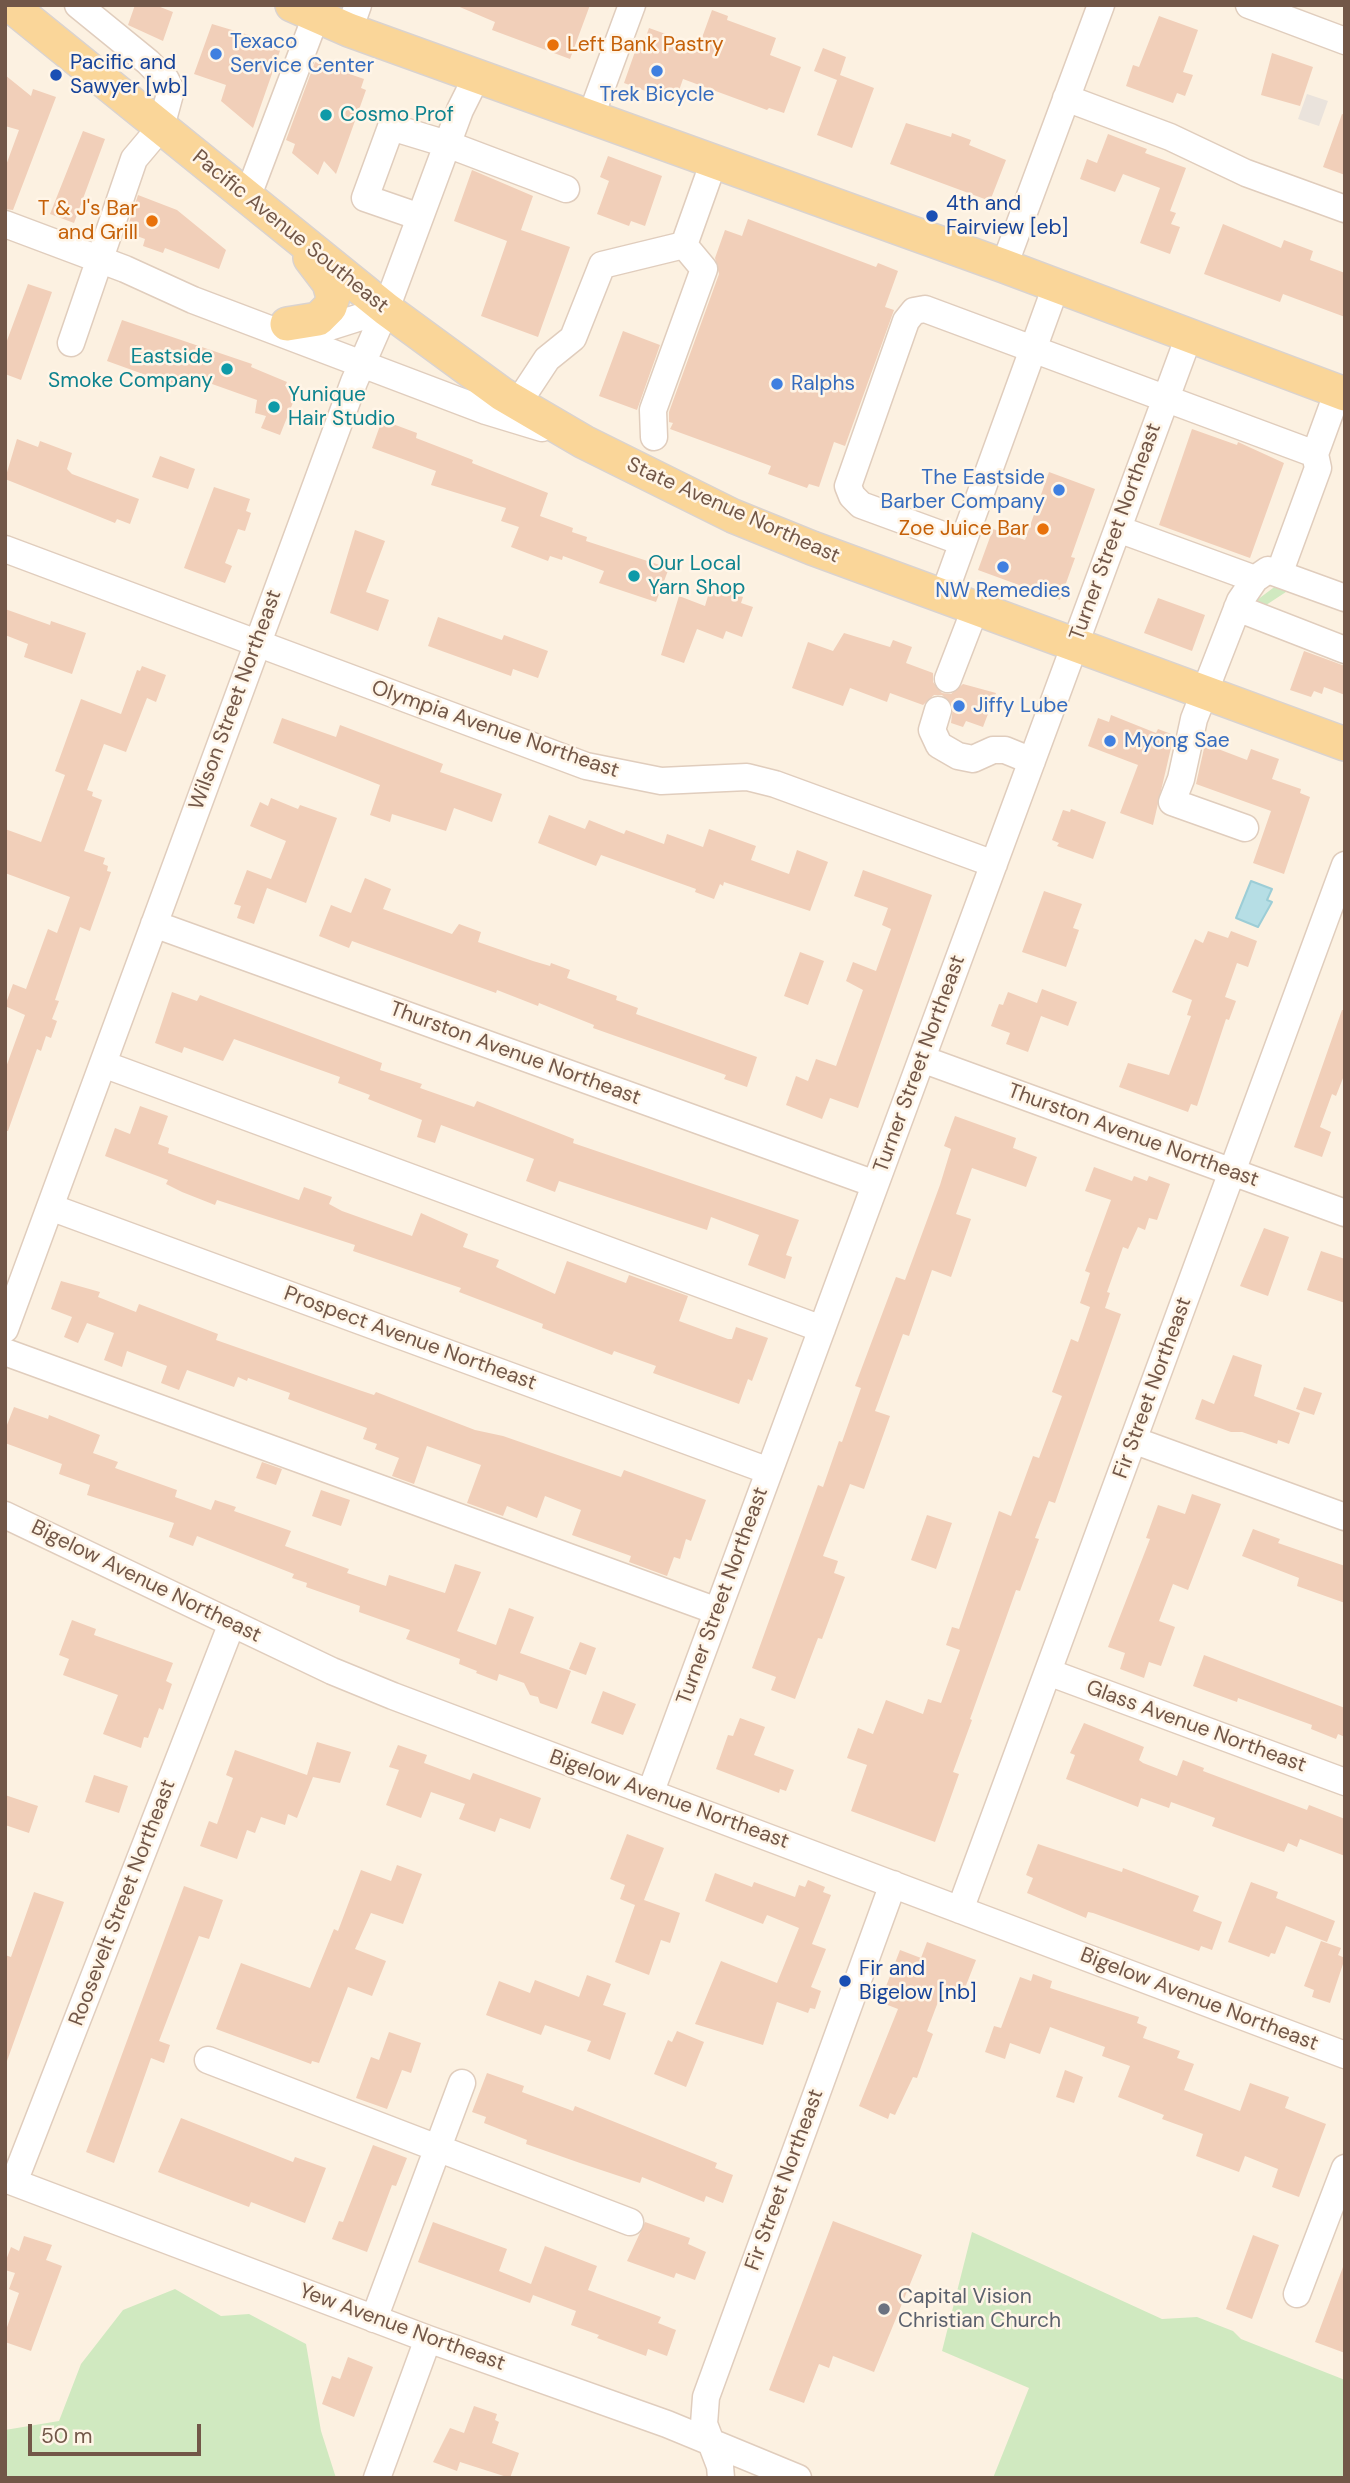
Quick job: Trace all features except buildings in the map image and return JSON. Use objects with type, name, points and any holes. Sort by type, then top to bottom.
[{"type":"main road","name":"Pacific Avenue Southeast","points":[[20,8],[258,207],[386,309],[518,403],[583,442]]},
{"type":"main road","points":[[304,10],[354,18],[477,76],[1004,266],[1341,392]]},
{"type":"main road","points":[[258,207],[329,283],[333,297],[324,316],[287,324]]},
{"type":"main road","name":"State Avenue Northeast","points":[[583,442],[733,516],[975,609],[1345,744]]},
{"type":"street","points":[[71,343],[113,264],[134,159],[161,127],[171,90],[166,80],[106,25],[78,5]]},
{"type":"street","points":[[591,116],[632,5]]},
{"type":"street","points":[[1004,266],[1101,5]]},
{"type":"street","points":[[1249,5],[1345,41]]},
{"type":"street","points":[[258,207],[304,10]]},
{"type":"street","name":"Wilson Street Northeast","points":[[5,1329],[361,363],[386,309],[447,144],[477,76]]},
{"type":"street","points":[[1066,98],[1170,136],[1246,173],[1345,209]]},
{"type":"street","points":[[420,217],[365,198],[391,127],[447,144],[566,189]]},
{"type":"street","points":[[684,245],[714,161]]},
{"type":"street","name":"State Avenue Northeast","points":[[5,224],[287,324],[326,328],[386,309]]},
{"type":"street","points":[[518,403],[547,359],[573,338],[602,265],[684,245]]},
{"type":"street","points":[[654,437],[653,410],[704,269],[684,245]]},
{"type":"street","name":"State Avenue Northeast","points":[[113,264],[193,300],[486,411],[583,442]]},
{"type":"street","points":[[943,597],[1056,286]]},
{"type":"street","points":[[962,542],[861,505],[852,496],[848,486],[901,332],[914,311],[925,309],[1315,454]]},
{"type":"street","name":"Turner Street Northeast","points":[[651,1791],[1189,336]]},
{"type":"street","points":[[1245,828],[1172,802],[1181,779],[1194,719],[1237,608],[1267,577],[1318,468],[1315,454],[1341,392]]},
{"type":"street","points":[[1118,529],[1267,577],[1345,598]]},
{"type":"street","name":"Olympia Avenue Northeast","points":[[5,549],[586,766],[662,781],[747,777],[775,784],[994,864]]},
{"type":"street","points":[[1237,608],[1345,650]]},
{"type":"street","points":[[948,679],[975,609]]},
{"type":"street","points":[[938,710],[932,730],[935,738],[939,745],[958,756],[973,759],[993,750],[1005,750],[1032,761]]},
{"type":"street","name":"Fir Street Northeast","points":[[960,1910],[1232,1172],[1339,896],[1345,865]]},
{"type":"street","name":"Thurston Avenue Northeast","points":[[154,924],[875,1184]]},
{"type":"street","name":"Thurston Avenue Northeast","points":[[922,1059],[1345,1213]]},
{"type":"street","points":[[103,1064],[822,1329]]},
{"type":"street","name":"Prospect Avenue Northeast","points":[[50,1207],[769,1471]]},
{"type":"street","points":[[5,1352],[717,1611]]},
{"type":"street","points":[[1133,1440],[1345,1517]]},
{"type":"street","name":"Bigelow Avenue Northeast","points":[[5,1515],[332,1671],[393,1696],[651,1791],[1345,2055]]},
{"type":"street","name":"Roosevelt Street Northeast","points":[[10,2181],[232,1623]]},
{"type":"street","name":"Glass Avenue Northeast","points":[[1048,1672],[1345,1782]]},
{"type":"street","name":"Fir Street Northeast","points":[[720,2478],[704,2424],[706,2398],[893,1884]]},
{"type":"street","points":[[208,2060],[630,2222]]},
{"type":"street","points":[[374,2319],[462,2082]]},
{"type":"street","points":[[1297,2294],[1345,2168]]},
{"type":"street","name":"Yew Avenue Northeast","points":[[10,2181],[428,2339],[667,2424],[712,2445],[798,2478]]},
{"type":"street","points":[[377,2478],[428,2339]]},
{"type":"shaded area","points":[[1307,94],[1328,101],[1319,126],[1298,119]]},
{"type":"green space","points":[[1277,585],[1289,590],[1260,609],[1253,603]]},
{"type":"green space","points":[[972,2232],[1162,2319],[1197,2317],[1233,2331],[1241,2339],[1345,2380],[1345,2478],[993,2478],[1029,2388],[942,2351]]},
{"type":"green space","points":[[175,2289],[221,2316],[249,2314],[306,2344],[321,2431],[336,2478],[5,2478],[5,2430],[59,2421],[81,2364],[123,2310]]},
{"type":"water","points":[[1251,881],[1272,889],[1267,900],[1272,902],[1258,927],[1236,918]]},
{"type":"place","name":"Left Bank Pastry","points":[[553,45]]},
{"type":"place","name":"Texaco Service Center","points":[[216,54]]},
{"type":"place","name":"Trek Bicycle","points":[[657,71]]},
{"type":"place","name":"Pacific and Sawyer [wb]","points":[[56,75]]},
{"type":"place","name":"Cosmo Prof","points":[[326,115]]},
{"type":"place","name":"4th and Fairview [eb]","points":[[932,216]]},
{"type":"place","name":"T & J's Bar and Grill","points":[[152,221]]},
{"type":"place","name":"Eastside Smoke Company","points":[[227,369]]},
{"type":"place","name":"Ralphs","points":[[777,384]]},
{"type":"place","name":"Yunique Hair Studio","points":[[274,407]]},
{"type":"place","name":"The Eastside Barber Company","points":[[1059,490]]},
{"type":"place","name":"Zoe Juice Bar","points":[[1043,529]]},
{"type":"place","name":"NW Remedies","points":[[1003,567]]},
{"type":"place","name":"Our Local Yarn Shop","points":[[634,576]]},
{"type":"place","name":"Jiffy Lube","points":[[959,706]]},
{"type":"place","name":"Myong Sae","points":[[1110,741]]},
{"type":"place","name":"Fir and Bigelow [nb]","points":[[845,1981]]},
{"type":"place","name":"Capital Vision Christian Church","points":[[884,2309]]}]
